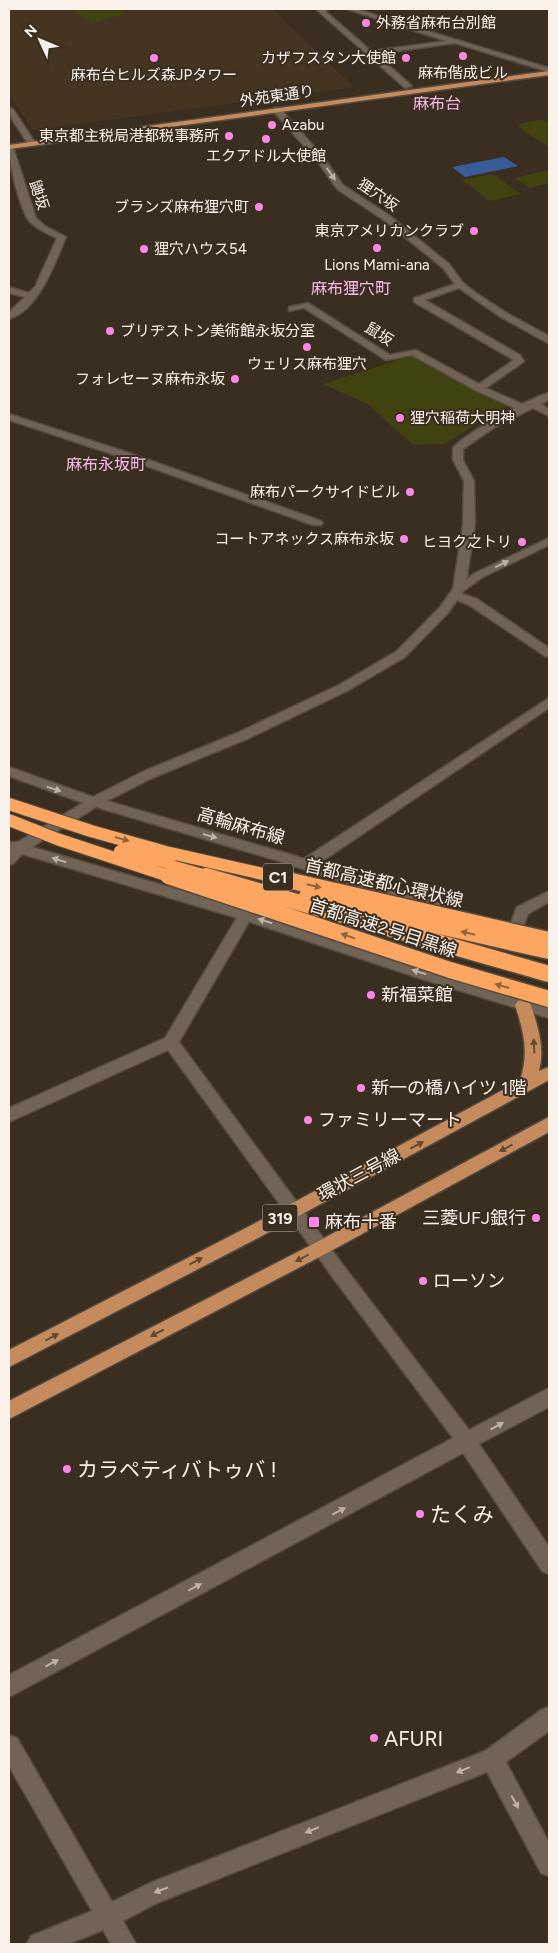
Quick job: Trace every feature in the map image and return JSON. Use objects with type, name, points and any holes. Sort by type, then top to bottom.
[{"type":"highway","name":"首都高速都心環状線","points":[[9,804],[91,831],[166,852],[549,942]]},
{"type":"highway","name":"首都高速2号目黒線","points":[[9,810],[76,836],[165,865],[549,974]]},
{"type":"highway","name":"首都高速都心環状線","points":[[9,819],[93,844],[549,952]]},
{"type":"highway","name":"首都高速2号目黒線","points":[[9,819],[57,839],[440,967],[549,999]]},
{"type":"main road","name":"外苑東通り","points":[[9,147],[30,141],[408,86],[548,69]]},
{"type":"main road","name":"外苑東通り","points":[[9,140],[30,141],[277,110],[548,69]]},
{"type":"main road","points":[[524,1005],[536,1042],[534,1062],[526,1087]]},
{"type":"main road","name":"環状三号線","points":[[9,1359],[526,1087],[549,1073]]},
{"type":"main road","name":"319","points":[[9,1410],[321,1248],[549,1124]]},
{"type":"street","points":[[325,9],[320,10],[408,86]]},
{"type":"street","points":[[350,9],[548,69]]},
{"type":"street","points":[[370,53],[457,41]]},
{"type":"street","points":[[9,109],[30,141]]},
{"type":"street","name":"狸穴坂","points":[[277,110],[321,160],[340,187],[387,218],[446,266],[460,285],[502,314],[549,340]]},
{"type":"street","name":"鼬坂","points":[[9,147],[30,217],[43,229],[62,237],[39,288],[31,296]]},
{"type":"street","points":[[460,285],[417,300],[517,357],[519,362],[479,388]]},
{"type":"street","points":[[9,290],[31,296]]},
{"type":"street","points":[[9,316],[31,296]]},
{"type":"street","name":"鼠坂","points":[[292,309],[305,305],[390,358],[413,352],[479,388],[549,412]]},
{"type":"street","points":[[536,332],[549,328]]},
{"type":"street","points":[[457,592],[469,524],[469,481],[458,460],[458,448],[491,425],[549,396]]},
{"type":"street","points":[[9,417],[125,455],[317,523]]},
{"type":"street","points":[[9,860],[14,846],[94,802],[147,775],[242,736],[343,688],[401,654],[444,610],[457,592],[479,576],[549,541]]},
{"type":"street","points":[[457,592],[549,652]]},
{"type":"street","points":[[307,864],[549,702]]},
{"type":"street","name":"高輪麻布線","points":[[9,771],[94,802],[307,864],[514,934],[549,942]]},
{"type":"street","points":[[14,846],[246,915],[549,1012]]},
{"type":"street","points":[[514,934],[522,912],[549,896]]},
{"type":"street","points":[[9,1115],[171,1042],[246,915]]},
{"type":"street","points":[[171,1042],[321,1248],[467,1442],[549,1564]]},
{"type":"street","points":[[9,1686],[549,1397]]},
{"type":"street","points":[[39,1944],[107,1917],[150,1894],[492,1759],[549,1718]]},
{"type":"street","points":[[9,1746],[124,1944]]},
{"type":"street","points":[[492,1759],[549,1865]]},
{"type":"shaded area","points":[[9,9],[272,9],[354,87],[33,130],[9,95]]},
{"type":"shaded area","points":[[65,9],[128,9],[121,11],[125,12],[122,15],[92,23],[78,13]]},
{"type":"shaded area","points":[[541,120],[549,121],[549,149],[548,146],[527,134],[518,126],[522,123]]},
{"type":"shaded area","points":[[549,170],[549,183],[530,188],[514,178]]},
{"type":"shaded area","points":[[492,174],[521,194],[490,201],[462,180]]},
{"type":"shaded area","points":[[411,356],[508,405],[444,444],[413,445],[368,404],[323,384]]},
{"type":"water","points":[[504,157],[518,166],[465,177],[452,167]]},
{"type":"place","name":"外務省麻布台別館","points":[[366,23]]},
{"type":"place","name":"麻布偕成ビル","points":[[463,56]]},
{"type":"place","name":"麻布台ヒルズ森JPタワー","points":[[154,58]]},
{"type":"place","name":"カザフスタン大使館","points":[[406,58]]},
{"type":"place","name":"Azabu","points":[[272,125]]},
{"type":"place","name":"東京都主税局港都税事務所","points":[[229,136]]},
{"type":"place","name":"エクアドル大使館","points":[[266,139]]},
{"type":"place","name":"ブランズ麻布狸穴町","points":[[259,207]]},
{"type":"place","name":"東京アメリカンクラブ","points":[[474,231]]},
{"type":"place","name":"Lions Mami-ana","points":[[377,248]]},
{"type":"place","name":"狸穴ハウス54","points":[[144,249]]},
{"type":"place","name":"ブリヂストン美術館永坂分室","points":[[110,331]]},
{"type":"place","name":"ウェリス麻布狸穴","points":[[307,347]]},
{"type":"place","name":"フォレセーヌ麻布永坂","points":[[235,379]]},
{"type":"place","name":"狸穴稲荷大明神","points":[[400,418]]},
{"type":"place","name":"麻布パークサイドビル","points":[[410,492]]},
{"type":"place","name":"コートアネックス麻布永坂","points":[[404,539]]},
{"type":"place","name":"ヒヨク之トリ","points":[[522,542]]},
{"type":"place","name":"新福菜館","points":[[371,995]]},
{"type":"place","name":"新一の橋ハイツ 1階","points":[[361,1088]]},
{"type":"place","name":"ファミリーマート","points":[[308,1120]]},
{"type":"place","name":"三菱UFJ銀行","points":[[536,1218]]},
{"type":"place","name":"麻布十番","points":[[314,1222]]},
{"type":"place","name":"ローソン","points":[[423,1281]]},
{"type":"place","name":"カラペティバトゥバ !","points":[[67,1469]]},
{"type":"place","name":"たくみ","points":[[420,1514]]},
{"type":"place","name":"AFURI","points":[[374,1738]]},
{"type":"district","name":"麻布台","points":[[437,103]]},
{"type":"district","name":"麻布狸穴町","points":[[351,288]]},
{"type":"district","name":"麻布永坂町","points":[[106,464]]}]
